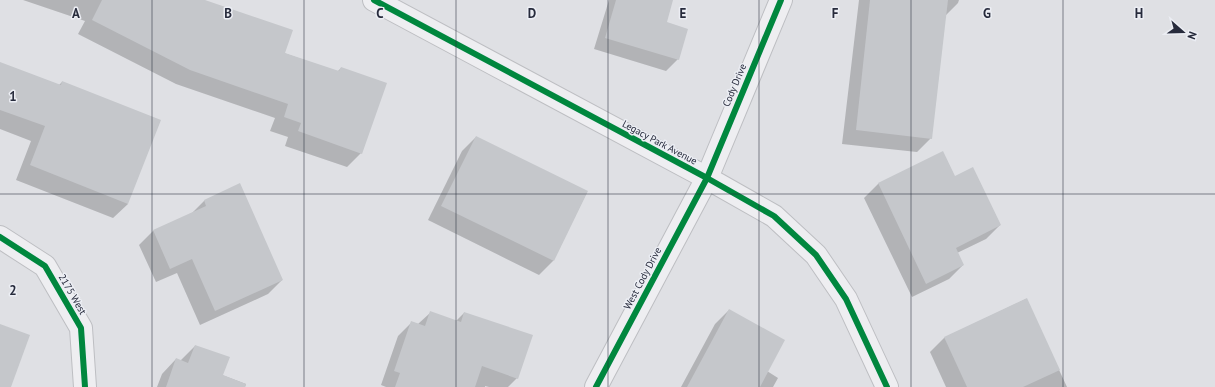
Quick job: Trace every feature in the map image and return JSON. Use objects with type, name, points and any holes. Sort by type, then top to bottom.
[{"type":"street","name":"Legacy Park Avenue","points":[[374,0],[774,216],[816,255],[846,299],[887,387]]},
{"type":"street","name":"Cody Drive","points":[[706,178],[781,0]]},
{"type":"street","name":"West Cody Drive","points":[[596,387],[706,178]]},
{"type":"street","name":"2175 West","points":[[0,237],[45,266],[81,328],[85,387]]},
{"type":"building","points":[[102,0],[205,0],[293,30],[285,53],[339,71],[341,67],[387,83],[362,154],[298,131],[301,123],[284,117],[288,104],[190,70],[92,20]]},
{"type":"building","points":[[616,0],[673,0],[667,22],[688,29],[679,60],[605,38]]},
{"type":"building","points":[[870,0],[948,0],[932,139],[856,130]]},
{"type":"building","points":[[0,62],[61,85],[62,81],[161,120],[128,204],[30,165],[45,126],[0,110]]},
{"type":"building","points":[[476,136],[588,191],[554,261],[441,206]]},
{"type":"building","points":[[943,151],[955,176],[973,167],[1001,225],[956,248],[964,265],[926,284],[878,183]]},
{"type":"building","points":[[240,183],[283,280],[215,311],[192,259],[170,269],[153,230],[206,206],[204,200]]},
{"type":"building","points":[[1027,298],[1060,370],[1023,387],[967,387],[944,337]]},
{"type":"building","points":[[729,309],[785,340],[760,387],[687,387]]},
{"type":"building","points":[[430,311],[461,322],[464,312],[533,335],[518,379],[482,366],[475,387],[395,387],[400,373],[394,371],[411,321],[425,326]]},
{"type":"building","points":[[0,324],[30,335],[11,387],[0,387]]},
{"type":"building","points":[[195,345],[230,357],[223,375],[246,384],[245,387],[166,387],[176,358],[188,363]]},
{"type":"cycle path","points":[[374,0],[707,178],[774,216],[816,255],[846,299],[887,387]]},
{"type":"cycle path","points":[[596,387],[707,178],[781,0]]},
{"type":"cycle path","points":[[0,237],[45,266],[81,328],[85,387]]}]
